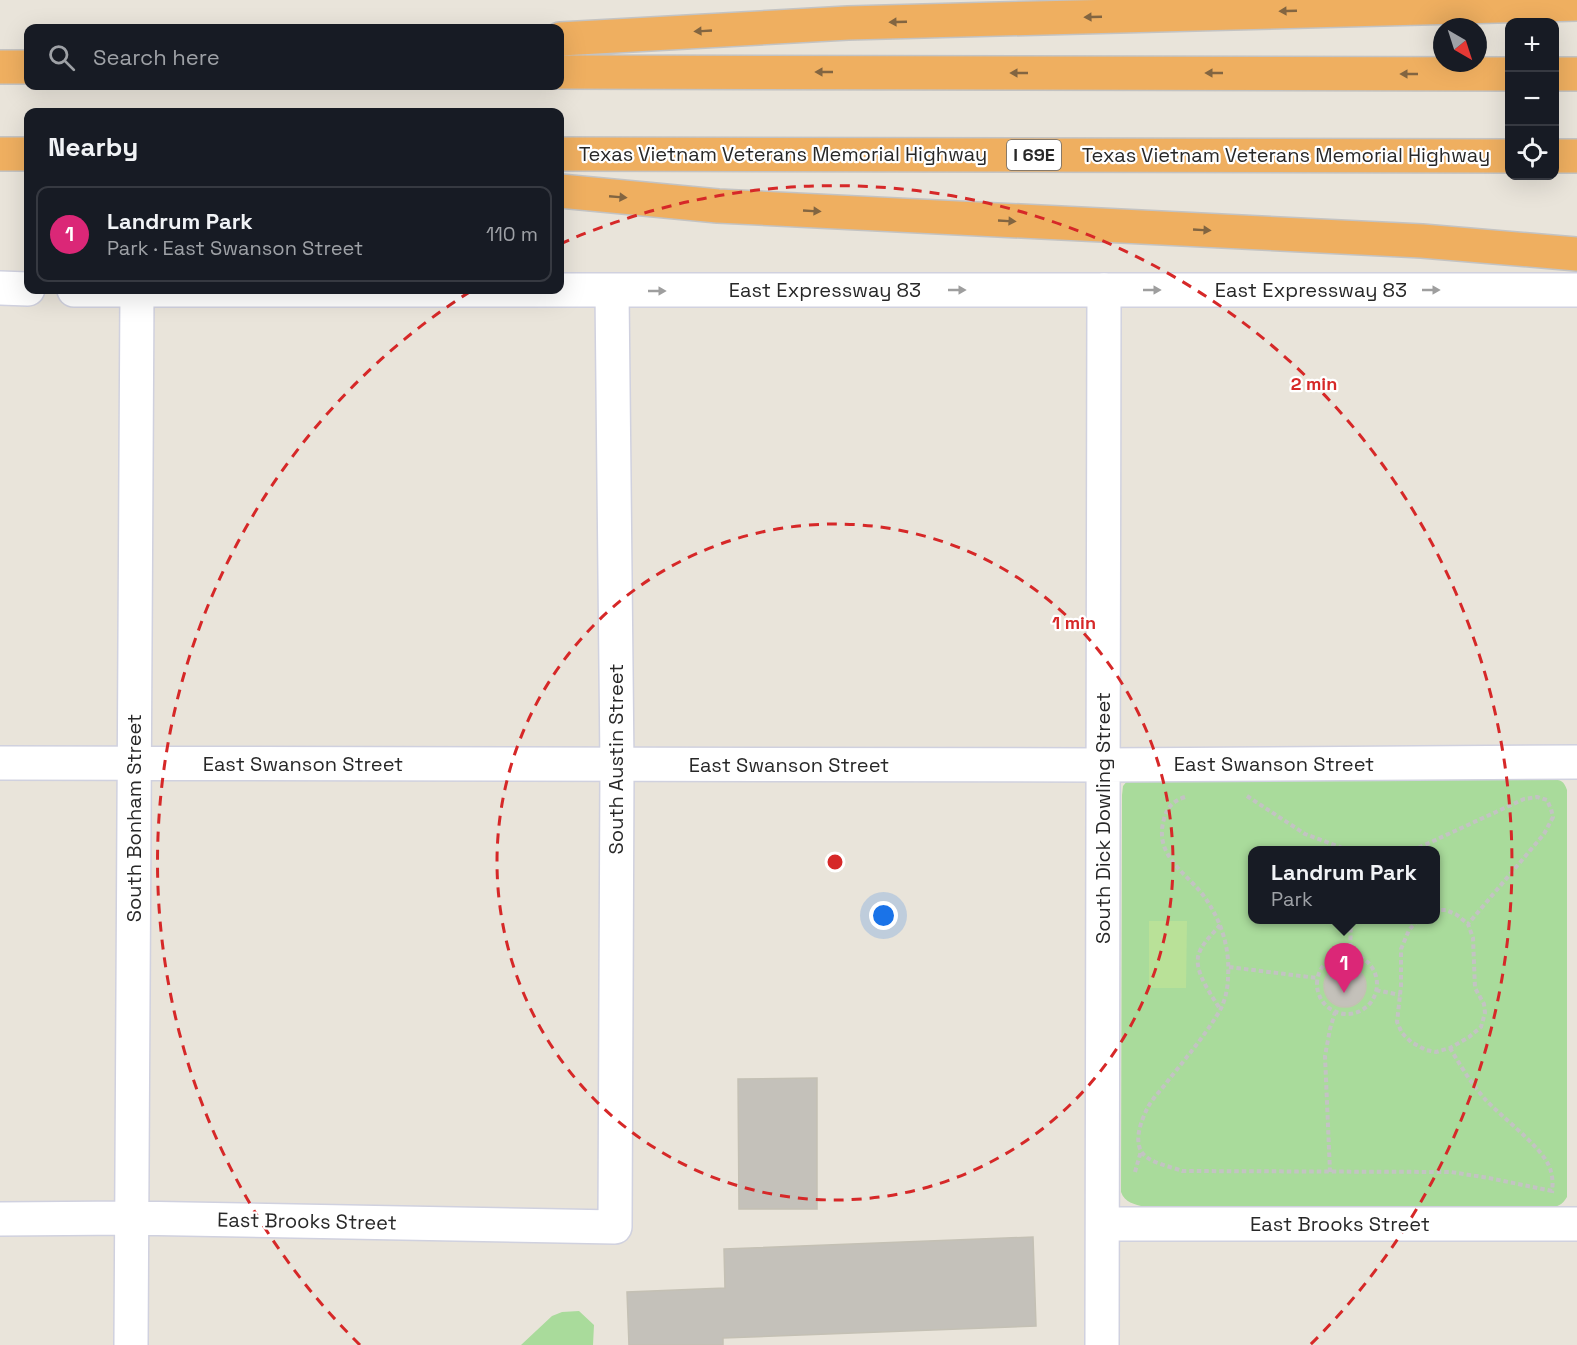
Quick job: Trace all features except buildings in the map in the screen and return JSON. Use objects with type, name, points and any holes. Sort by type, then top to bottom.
[{"type":"highway","points":[[564,39],[848,23],[1577,4]]},
{"type":"highway","points":[[0,67],[24,67]]},
{"type":"highway","points":[[564,72],[1505,74]]},
{"type":"highway","points":[[1559,74],[1577,74]]},
{"type":"highway","points":[[0,154],[24,154]]},
{"type":"highway","name":"Texas Vietnam Veterans Memorial Highway","points":[[564,154],[1505,156]]},
{"type":"highway","points":[[1559,156],[1577,156]]},
{"type":"highway","points":[[564,191],[718,206],[1422,241],[1577,254]]},
{"type":"street","points":[[0,288],[24,289]]},
{"type":"street","name":"South Dick Dowling Street","points":[[1102,1345],[1104,290]]},
{"type":"street","name":"East Expressway 83","points":[[564,291],[1577,290]]},
{"type":"street","name":"South Austin Street","points":[[612,291],[617,765],[615,1227]]},
{"type":"street","name":"South Bonham Street","points":[[131,1345],[137,294]]},
{"type":"street","name":"East Swanson Street","points":[[0,763],[1103,765],[1577,762]]},
{"type":"street","name":"East Brooks Street","points":[[0,1219],[130,1218],[615,1227]]},
{"type":"street","name":"East Brooks Street","points":[[1103,1224],[1577,1224]]},
{"type":"path","points":[[1243,793],[1305,834],[1337,846]]},
{"type":"path","points":[[1186,796],[1168,807],[1163,820],[1166,850],[1174,864],[1205,898],[1220,925],[1227,945],[1228,988],[1220,1010],[1149,1106],[1142,1121],[1138,1139],[1141,1151],[1151,1160],[1182,1171],[1451,1172],[1552,1191]]},
{"type":"path","points":[[1422,846],[1524,799],[1537,796],[1546,800],[1553,818],[1544,834],[1468,924]]},
{"type":"path","points":[[1414,924],[1409,930],[1401,949],[1397,1022],[1402,1033],[1411,1042],[1426,1050],[1437,1052],[1450,1048],[1469,1037],[1481,1027],[1485,1013],[1484,1004],[1475,988],[1473,938],[1468,924],[1457,915],[1440,910]]},
{"type":"path","points":[[1350,955],[1351,924]]},
{"type":"path","points":[[1220,925],[1197,958],[1199,970],[1220,1010]]},
{"type":"path","points":[[1350,955],[1366,961],[1376,977],[1377,986],[1370,1004],[1362,1010],[1344,1014],[1335,1012],[1320,999],[1317,978],[1328,961],[1337,956],[1350,955]]},
{"type":"path","points":[[1229,966],[1317,978]]},
{"type":"path","points":[[1376,990],[1400,995]]},
{"type":"path","points":[[1330,1172],[1325,1056],[1335,1012]]},
{"type":"path","points":[[1450,1048],[1484,1098],[1541,1153],[1549,1165],[1553,1180],[1552,1203]]},
{"type":"green space","points":[[1160,778],[1552,779],[1563,783],[1567,790],[1567,1197],[1563,1202],[1549,1207],[1145,1207],[1125,1199],[1121,1192],[1123,786],[1128,780]]},
{"type":"green space","points":[[1149,921],[1187,921],[1186,988],[1149,988]]},
{"type":"green space","points":[[579,1311],[594,1325],[593,1345],[521,1345],[552,1316],[562,1312]]},
{"type":"place","name":"Landrum Park","points":[[1344,993]]}]
